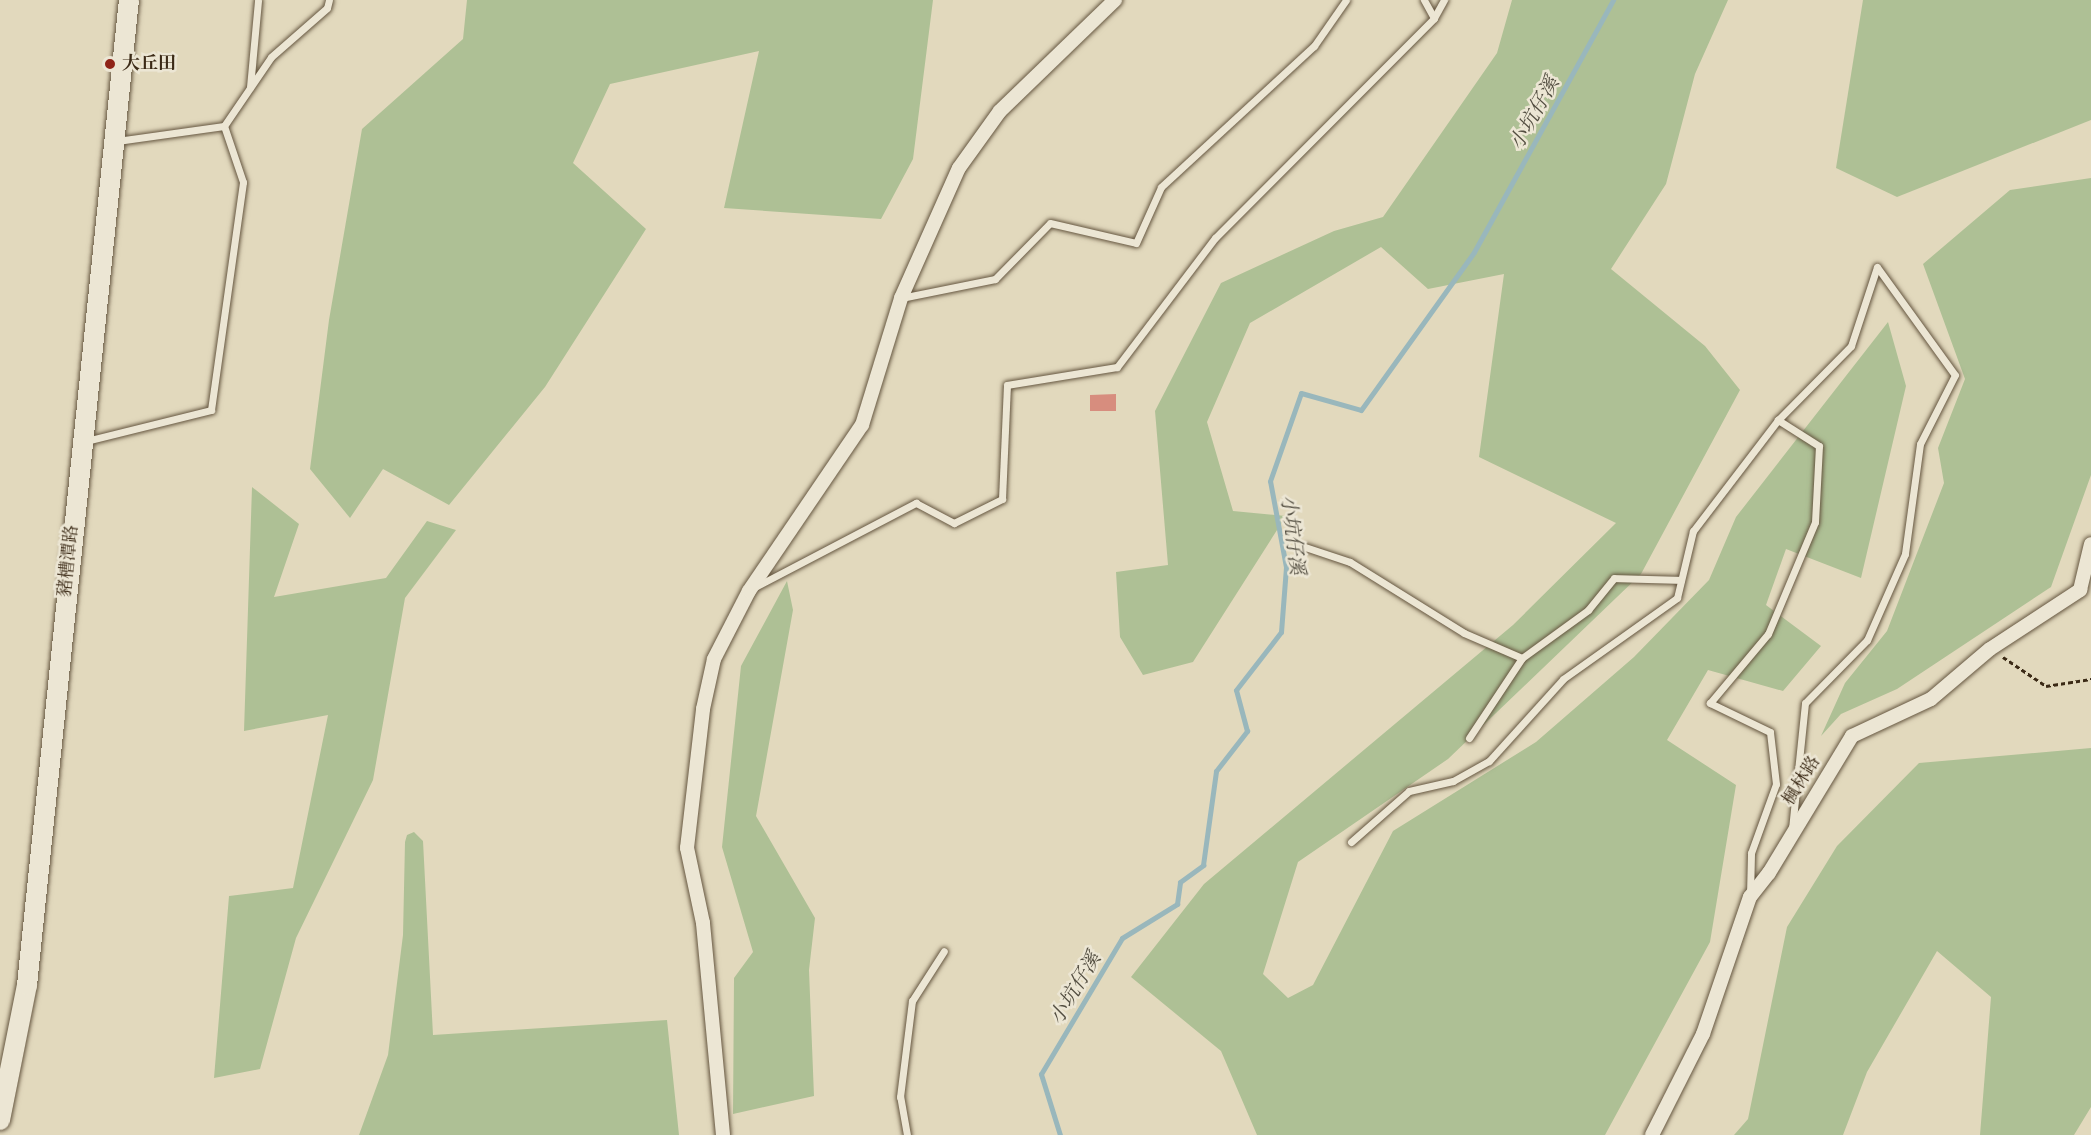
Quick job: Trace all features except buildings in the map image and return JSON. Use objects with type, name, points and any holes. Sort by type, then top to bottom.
[{"type":"street","name":"豬槽潭路","points":[[0,1119],[27,985],[81,443],[117,141],[129,0]]},
{"type":"street","points":[[723,1135],[703,922],[687,848],[703,709],[714,658],[749,591],[862,425],[901,298],[958,168],[1000,111],[1115,0]]},
{"type":"street","name":"楓林路","points":[[1652,1135],[1703,1034],[1750,897],[1769,873],[1792,831],[1852,736],[1931,699],[1990,649],[2079,590],[2091,544]]},
{"type":"lane","points":[[249,89],[258,0]]},
{"type":"lane","points":[[117,141],[224,126],[271,57],[327,8],[329,0]]},
{"type":"lane","points":[[901,298],[996,279],[1050,223],[1136,243],[1161,187],[1314,46],[1346,0]]},
{"type":"lane","points":[[1424,0],[1434,18]]},
{"type":"lane","points":[[749,591],[916,503],[954,523],[1002,499],[1007,386],[1117,368],[1215,238],[1434,18],[1444,0]]},
{"type":"lane","points":[[81,443],[211,411],[243,182],[224,126]]},
{"type":"lane","points":[[1351,842],[1409,791],[1453,781],[1489,761],[1563,679],[1677,598],[1692,531],[1778,420],[1851,346],[1877,267],[1955,375],[1920,444],[1905,554],[1867,640],[1806,703],[1792,831]]},
{"type":"lane","points":[[1750,897],[1751,853],[1776,784],[1770,732],[1710,703],[1768,634],[1815,522],[1819,446],[1778,420]]},
{"type":"lane","points":[[1305,547],[1350,562],[1464,633],[1522,658]]},
{"type":"lane","points":[[1469,738],[1522,658],[1588,610],[1614,578],[1681,580]]},
{"type":"lane","points":[[907,1135],[900,1097],[912,1001],[944,951]]},
{"type":"path","points":[[1990,649],[2046,686],[2091,679]]},
{"type":"green space","points":[[467,0],[933,0],[913,159],[881,219],[724,208],[759,51],[610,84],[573,163],[646,229],[545,387],[449,505],[383,469],[350,518],[310,469],[329,320],[362,129],[463,39]]},
{"type":"green space","points":[[1512,0],[1728,0],[1695,74],[1666,184],[1611,269],[1705,346],[1740,390],[1641,574],[1448,759],[1298,862],[1263,974],[1288,998],[1313,985],[1393,831],[1536,742],[1634,657],[1709,580],[1736,517],[1888,322],[1906,386],[1861,578],[1786,549],[1766,605],[1821,646],[1783,691],[1708,670],[1667,740],[1736,785],[1710,942],[1605,1135],[1257,1135],[1221,1051],[1131,977],[1204,884],[1513,625],[1616,523],[1479,457],[1504,274],[1428,289],[1381,247],[1250,323],[1207,422],[1233,511],[1286,516],[1193,662],[1143,675],[1120,637],[1116,572],[1168,565],[1155,411],[1221,283],[1334,231],[1383,217],[1497,53]]},
{"type":"green space","points":[[1863,0],[2091,0],[2091,120],[1897,197],[1836,168]]},
{"type":"green space","points":[[2091,178],[2091,475],[2051,587],[1897,689],[1841,714],[1821,736],[1845,683],[1887,631],[1944,483],[1938,448],[1965,379],[1923,264],[2010,190]]},
{"type":"green space","points":[[252,487],[299,524],[274,597],[386,578],[427,521],[456,530],[405,598],[373,780],[296,938],[260,1069],[214,1078],[229,896],[293,888],[328,715],[244,731]]},
{"type":"green space","points":[[787,581],[793,610],[756,816],[815,918],[809,970],[814,1096],[733,1114],[734,978],[753,952],[722,847],[741,666]]},
{"type":"green space","points":[[2091,748],[2091,1107],[2074,1135],[1980,1135],[1991,997],[1937,951],[1867,1072],[1843,1135],[1734,1135],[1748,1119],[1787,927],[1837,846],[1919,763]]},
{"type":"green space","points":[[414,832],[423,841],[433,1035],[667,1020],[679,1135],[359,1135],[388,1055],[403,935],[405,842],[407,835]]},
{"type":"waterway","name":"小坑仔溪","points":[[1060,1135],[1041,1074],[1122,938],[1177,904],[1180,882],[1203,865],[1216,771],[1247,731],[1236,690],[1281,632],[1286,567],[1270,481],[1301,393],[1361,410],[1474,252],[1613,0]]},
{"type":"place","name":"大丘田","points":[[110,64]]}]
